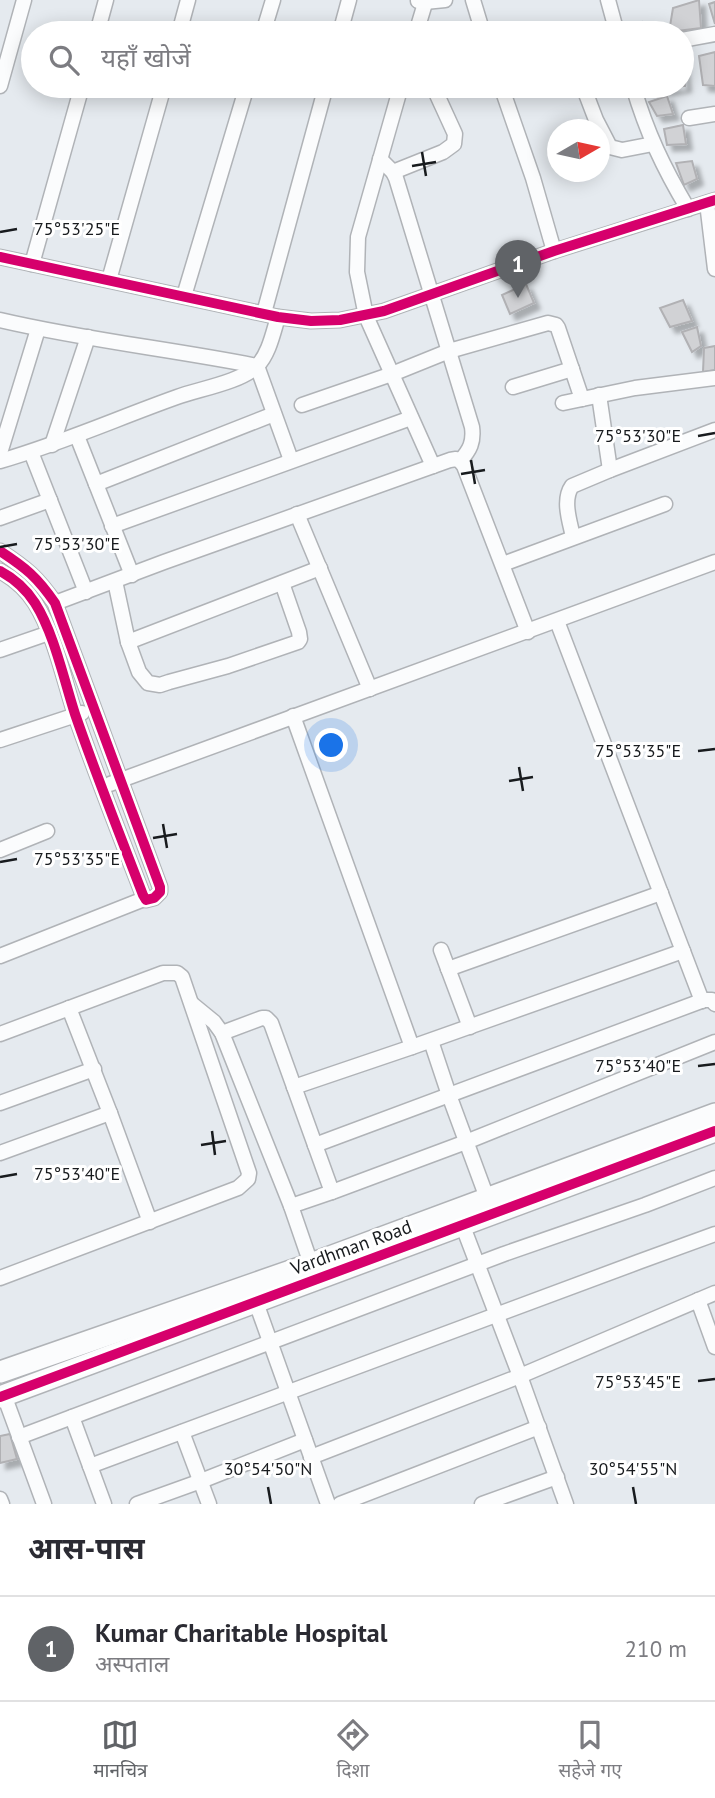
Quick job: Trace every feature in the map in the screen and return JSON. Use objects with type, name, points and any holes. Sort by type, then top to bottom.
[{"type":"street","points":[[0,86],[24,0]]},
{"type":"street","points":[[101,21],[107,0]]},
{"type":"street","points":[[182,21],[188,0]]},
{"type":"street","points":[[267,21],[273,0]]},
{"type":"street","points":[[343,21],[349,0]]},
{"type":"street","points":[[419,21],[423,1],[445,0]]},
{"type":"street","points":[[473,0],[479,21]]},
{"type":"street","points":[[608,0],[614,21]]},
{"type":"street","points":[[694,38],[715,34]]},
{"type":"street","points":[[32,264],[79,98]]},
{"type":"street","points":[[109,280],[161,98]]},
{"type":"street","points":[[184,296],[243,98]]},
{"type":"street","points":[[0,461],[237,378],[257,366],[267,349],[271,315],[323,98]]},
{"type":"street","points":[[398,98],[358,237],[357,272],[366,316],[433,466]]},
{"type":"street","points":[[393,172],[443,152],[454,144],[455,134],[438,98]]},
{"type":"street","points":[[505,98],[554,251]]},
{"type":"street","points":[[588,98],[610,147],[622,150],[653,144]]},
{"type":"street","points":[[637,98],[653,144],[688,209]]},
{"type":"street","points":[[689,118],[715,114]]},
{"type":"street","points":[[380,159],[393,172],[399,186],[472,427],[473,436],[469,451],[460,461]]},
{"type":"street","points":[[0,257],[271,315],[311,321],[340,320],[366,316],[554,251],[711,202],[715,268]]},
{"type":"street","points":[[0,320],[38,329],[257,366]]},
{"type":"street","points":[[302,405],[449,351],[552,323],[558,328],[582,399]]},
{"type":"street","points":[[0,453],[38,329]]},
{"type":"street","points":[[52,445],[88,337]]},
{"type":"street","points":[[257,366],[291,460]]},
{"type":"street","points":[[513,387],[572,369]]},
{"type":"street","points":[[563,403],[635,388],[715,378]]},
{"type":"street","points":[[599,395],[610,470]]},
{"type":"street","points":[[96,484],[274,414]]},
{"type":"street","points":[[112,526],[411,418]]},
{"type":"street","points":[[573,537],[567,503],[572,486],[715,430]]},
{"type":"street","points":[[77,436],[132,575]]},
{"type":"street","points":[[31,452],[86,592]]},
{"type":"street","points":[[55,603],[456,459],[464,466],[528,632]]},
{"type":"street","points":[[0,518],[50,500]]},
{"type":"street","points":[[503,564],[665,504]]},
{"type":"street","points":[[297,514],[370,689]]},
{"type":"street","points":[[0,551],[30,571],[55,603],[160,889],[154,898],[144,899],[1,951]]},
{"type":"street","points":[[103,788],[715,562]]},
{"type":"street","points":[[128,642],[320,568]]},
{"type":"street","points":[[0,571],[13,578],[28,592],[49,633],[76,715],[144,899]]},
{"type":"street","points":[[115,581],[128,642],[143,679],[153,685],[295,645],[300,639],[299,632],[282,583]]},
{"type":"street","points":[[315,1145],[709,1002],[682,951],[557,621]]},
{"type":"street","points":[[0,650],[49,633]]},
{"type":"street","points":[[0,740],[93,710]]},
{"type":"street","points":[[293,716],[412,1047]]},
{"type":"street","points":[[0,850],[47,831]]},
{"type":"street","points":[[448,969],[660,893]]},
{"type":"street","points":[[441,950],[470,1027]]},
{"type":"street","points":[[294,1087],[682,951]]},
{"type":"street","points":[[0,1034],[170,972],[177,973],[182,977],[248,1168],[248,1179],[238,1188],[0,1278]]},
{"type":"street","points":[[191,1003],[214,1022],[222,1033],[291,1206],[311,1264]]},
{"type":"street","points":[[69,1007],[150,1223]]},
{"type":"street","points":[[222,1033],[262,1018],[268,1019],[332,1192]]},
{"type":"street","points":[[430,1041],[487,1198]]},
{"type":"street","points":[[291,1206],[466,1142],[715,1042]]},
{"type":"street","points":[[0,1103],[93,1069]]},
{"type":"street","points":[[0,1153],[110,1113]]},
{"type":"street","name":"Vardhman Road","points":[[2,1396],[252,1293],[311,1264],[715,1114]]},
{"type":"street","name":"Vardhman Road","points":[[0,1372],[462,1224],[715,1131]]},
{"type":"street","points":[[19,1437],[715,1178]]},
{"type":"street","points":[[462,1224],[566,1504]]},
{"type":"street","points":[[90,1466],[496,1313],[715,1234]]},
{"type":"street","points":[[252,1293],[328,1504]]},
{"type":"street","points":[[311,1457],[520,1376],[715,1293]]},
{"type":"street","points":[[698,1300],[715,1346]]},
{"type":"street","points":[[2,1396],[44,1504]]},
{"type":"street","points":[[72,1417],[104,1504]]},
{"type":"street","points":[[340,1504],[538,1427]]},
{"type":"street","points":[[182,1432],[209,1504]]},
{"type":"street","points":[[137,1504],[305,1440]]},
{"type":"street","points":[[482,1504],[557,1478]]},
{"type":"building","points":[[699,0],[701,28],[694,29],[694,21],[671,21],[673,8]]},
{"type":"building","points":[[715,2],[715,24],[709,4]]},
{"type":"building","points":[[715,52],[715,86],[703,85],[699,56]]},
{"type":"building","points":[[668,98],[673,114],[657,116],[649,102]]},
{"type":"building","points":[[683,125],[686,144],[667,145],[664,129]]},
{"type":"building","points":[[692,161],[697,179],[684,185],[676,163]]},
{"type":"building","points":[[526,284],[534,303],[510,314],[502,295]]},
{"type":"building","points":[[683,300],[692,321],[670,327],[660,308]]},
{"type":"building","points":[[697,327],[701,346],[692,352],[682,332]]},
{"type":"building","points":[[715,346],[715,370],[703,372],[704,348]]},
{"type":"building","points":[[10,1434],[17,1459],[0,1463],[0,1436]]},
{"type":"cycle path","points":[[0,257],[278,317],[311,321],[340,320],[384,311],[554,251],[715,200]]},
{"type":"cycle path","points":[[0,551],[30,574],[55,603],[160,887],[160,892],[154,898],[146,900],[143,895],[83,737],[42,615],[24,589],[0,571]]},
{"type":"cycle path","points":[[0,1397],[715,1131]]},
{"type":"place","name":"Kumar Charitable Hospital","points":[[518,298]]}]
